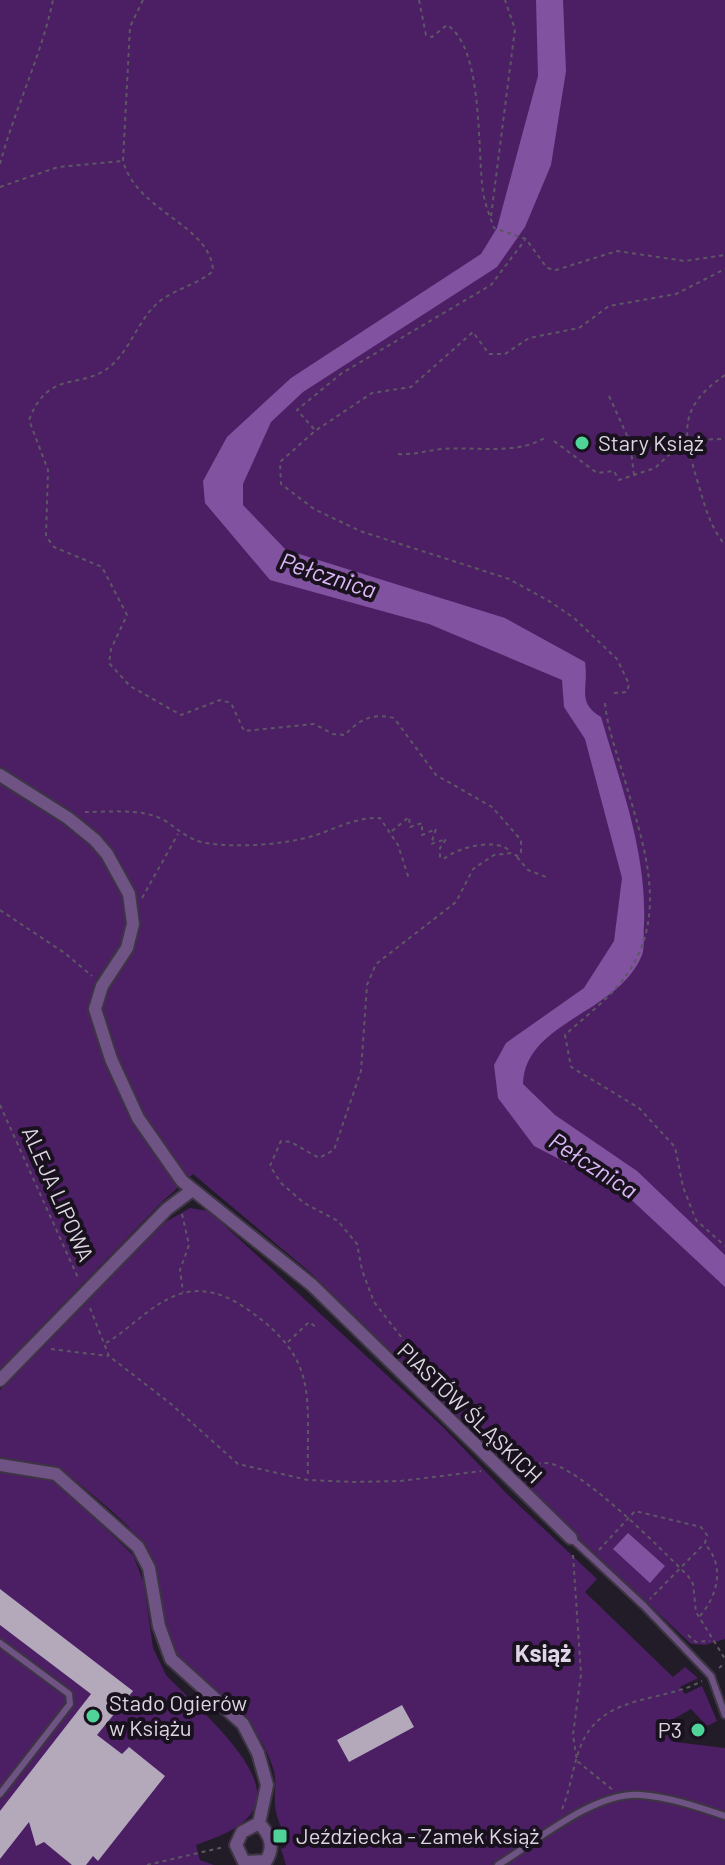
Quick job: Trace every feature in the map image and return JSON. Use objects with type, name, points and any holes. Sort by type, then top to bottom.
[{"type":"street","points":[[0,775],[68,818],[107,854],[129,894],[132,910],[127,948],[102,986]]},
{"type":"street","name":"PIASTÓW ŚLĄSKICH","points":[[102,986],[95,1009],[111,1059],[138,1118],[191,1191],[312,1285],[493,1466],[571,1538]]},
{"type":"street","points":[[0,1380],[191,1191]]},
{"type":"street","points":[[0,1465],[56,1474],[138,1547],[149,1568],[159,1626],[171,1659],[243,1724],[258,1753],[267,1785],[259,1823]]},
{"type":"street","points":[[259,1823],[268,1833],[271,1844],[268,1863],[244,1862],[236,1845],[242,1832],[259,1823]]},
{"type":"lane","name":"PIASTÓW ŚLĄSKICH","points":[[571,1538],[636,1598],[711,1676]]},
{"type":"lane","points":[[0,1643],[69,1694],[70,1704],[0,1794]]},
{"type":"lane","points":[[711,1676],[725,1715]]},
{"type":"lane","points":[[498,1865],[596,1802],[638,1794],[725,1816]]},
{"type":"path","points":[[0,164],[13,117],[40,55],[53,0]]},
{"type":"path","points":[[143,0],[130,27],[123,161],[128,179],[141,194],[208,248],[213,271],[201,282],[158,302],[115,362],[97,374],[49,388],[36,401],[29,420],[48,470],[46,536],[54,547],[102,567],[123,604],[127,615],[111,649],[109,663],[130,686],[181,715],[220,700],[231,703],[244,731],[314,724],[333,734],[345,735],[358,720],[383,716],[394,718],[436,775],[492,807],[521,840],[524,848],[517,856]]},
{"type":"path","points":[[419,0],[426,35],[432,37],[447,25],[463,42],[479,120],[483,196],[494,228],[526,239],[547,268],[556,270],[617,251],[685,261],[725,255]]},
{"type":"path","points":[[491,220],[515,29],[505,0]]},
{"type":"path","points":[[0,187],[58,167],[123,161]]},
{"type":"path","points":[[315,431],[297,410],[342,373],[491,285],[526,239]]},
{"type":"path","points":[[614,693],[627,692],[629,684],[619,669],[617,659],[574,618],[509,579],[360,531],[296,496],[281,484],[280,462],[315,431],[372,393],[411,387],[473,332],[489,354],[505,354],[529,338],[579,328],[609,306],[676,294],[725,269]]},
{"type":"path","points":[[725,375],[707,388],[692,408],[685,440],[706,515],[725,545]]},
{"type":"path","points":[[609,396],[630,442],[634,476]]},
{"type":"path","points":[[398,454],[468,448],[502,451],[537,443],[546,437]]},
{"type":"path","points":[[554,441],[597,473],[614,471],[619,480],[655,468],[685,440],[725,439]]},
{"type":"path","points":[[605,703],[642,836],[652,886],[651,908],[646,933],[633,962],[616,988],[565,1035],[566,1052],[571,1067],[639,1108],[675,1147],[683,1187],[696,1220],[725,1246]]},
{"type":"path","points":[[68,818],[85,812],[142,814],[163,819],[178,833],[205,843],[277,841],[313,836],[380,818],[392,831],[409,879]]},
{"type":"path","points":[[392,831],[409,817],[410,827],[422,823],[422,835],[436,829],[431,844],[446,839],[440,848],[440,858],[458,849],[492,843],[506,846],[528,870],[546,877]]},
{"type":"path","points":[[132,910],[158,874],[178,833]]},
{"type":"path","points":[[435,1389],[430,1374],[374,1302],[362,1270],[357,1244],[338,1221],[304,1203],[281,1183],[270,1166],[281,1141],[291,1142],[319,1158],[334,1150],[361,1071],[367,985],[376,964],[456,902],[473,869],[494,855],[512,853]]},
{"type":"path","points":[[0,910],[66,954],[102,986]]},
{"type":"path","name":"ALEJA LIPOWA","points":[[0,1105],[109,1356]]},
{"type":"path","points":[[177,1202],[189,1239],[180,1270],[183,1293]]},
{"type":"path","points":[[105,1344],[150,1310],[183,1293],[209,1292],[233,1300],[288,1342],[300,1362],[306,1394],[308,1480]]},
{"type":"path","points":[[288,1342],[309,1322],[316,1327]]},
{"type":"path","points":[[32,1347],[109,1356],[238,1464],[308,1480],[401,1481],[481,1471],[493,1466]]},
{"type":"path","points":[[511,1481],[540,1463],[574,1472],[628,1518],[693,1584],[699,1617],[725,1659]]},
{"type":"path","points":[[597,1552],[635,1511],[701,1527],[707,1535],[705,1543],[650,1600]]},
{"type":"path","points":[[571,1538],[581,1674],[573,1735],[577,1761],[603,1778],[620,1797]]},
{"type":"path","points":[[699,1617],[711,1603],[719,1579],[711,1550],[705,1543]]},
{"type":"path","points":[[552,1832],[590,1729],[608,1711],[679,1693],[711,1676]]},
{"type":"path","points":[[147,1865],[188,1852],[236,1845]]},
{"type":"shaded area","points":[[0,0],[725,0],[725,1639],[705,1645],[691,1644],[507,1471],[506,1465],[312,1274],[193,1174],[0,1369]]},
{"type":"shaded area","points":[[190,1208],[209,1211],[443,1427],[507,1494],[597,1579],[585,1592],[673,1677],[685,1667],[698,1678],[680,1687],[685,1694],[702,1686],[717,1721],[707,1726],[691,1709],[670,1721],[675,1742],[725,1748],[725,1865],[286,1865],[281,1849],[286,1847],[275,1805],[274,1773],[266,1751],[234,1707],[179,1660],[169,1636],[155,1570],[145,1547],[114,1513],[67,1474],[52,1467],[0,1459],[0,1390],[160,1225]]},
{"type":"shaded area","points":[[0,1470],[36,1474],[56,1481],[133,1555],[144,1583],[153,1648],[166,1675],[225,1735],[251,1771],[257,1789],[252,1812],[231,1830],[196,1845],[200,1860],[214,1865],[0,1865]]},
{"type":"water","name":"Pełcznica","points":[[536,0],[563,0],[566,71],[551,165],[525,227],[497,267],[303,392],[271,422],[243,484],[243,505],[286,550],[505,618],[585,662],[586,700],[601,717],[637,845],[644,898],[642,955],[630,975],[614,991],[555,1031],[539,1046],[528,1063],[523,1084],[555,1115],[637,1171],[725,1255],[725,1287],[623,1192],[534,1146],[498,1098],[494,1065],[506,1043],[584,988],[614,941],[622,878],[585,739],[564,707],[562,680],[429,624],[270,580],[205,503],[203,481],[227,437],[291,378],[481,254],[497,228],[538,76]]},
{"type":"water","points":[[628,1533],[665,1566],[650,1583],[613,1549]]},
{"type":"building","points":[[0,1589],[133,1691],[97,1735],[122,1754],[129,1747],[165,1776],[98,1861],[93,1856],[86,1865],[72,1865],[44,1842],[36,1846],[29,1822],[0,1859],[0,1811],[91,1694],[0,1625]]},
{"type":"building","points":[[402,1705],[414,1727],[349,1762],[337,1740]]},
{"type":"place","name":"Stary Książ","points":[[582,443]]},
{"type":"place","name":"Stado Ogierów w Książu","points":[[93,1716]]},
{"type":"place","name":"P3","points":[[698,1730]]},
{"type":"place","name":"Jeździecka - Zamek Książ","points":[[280,1836]]},
{"type":"district","name":"Książ","points":[[543,1654]]}]
